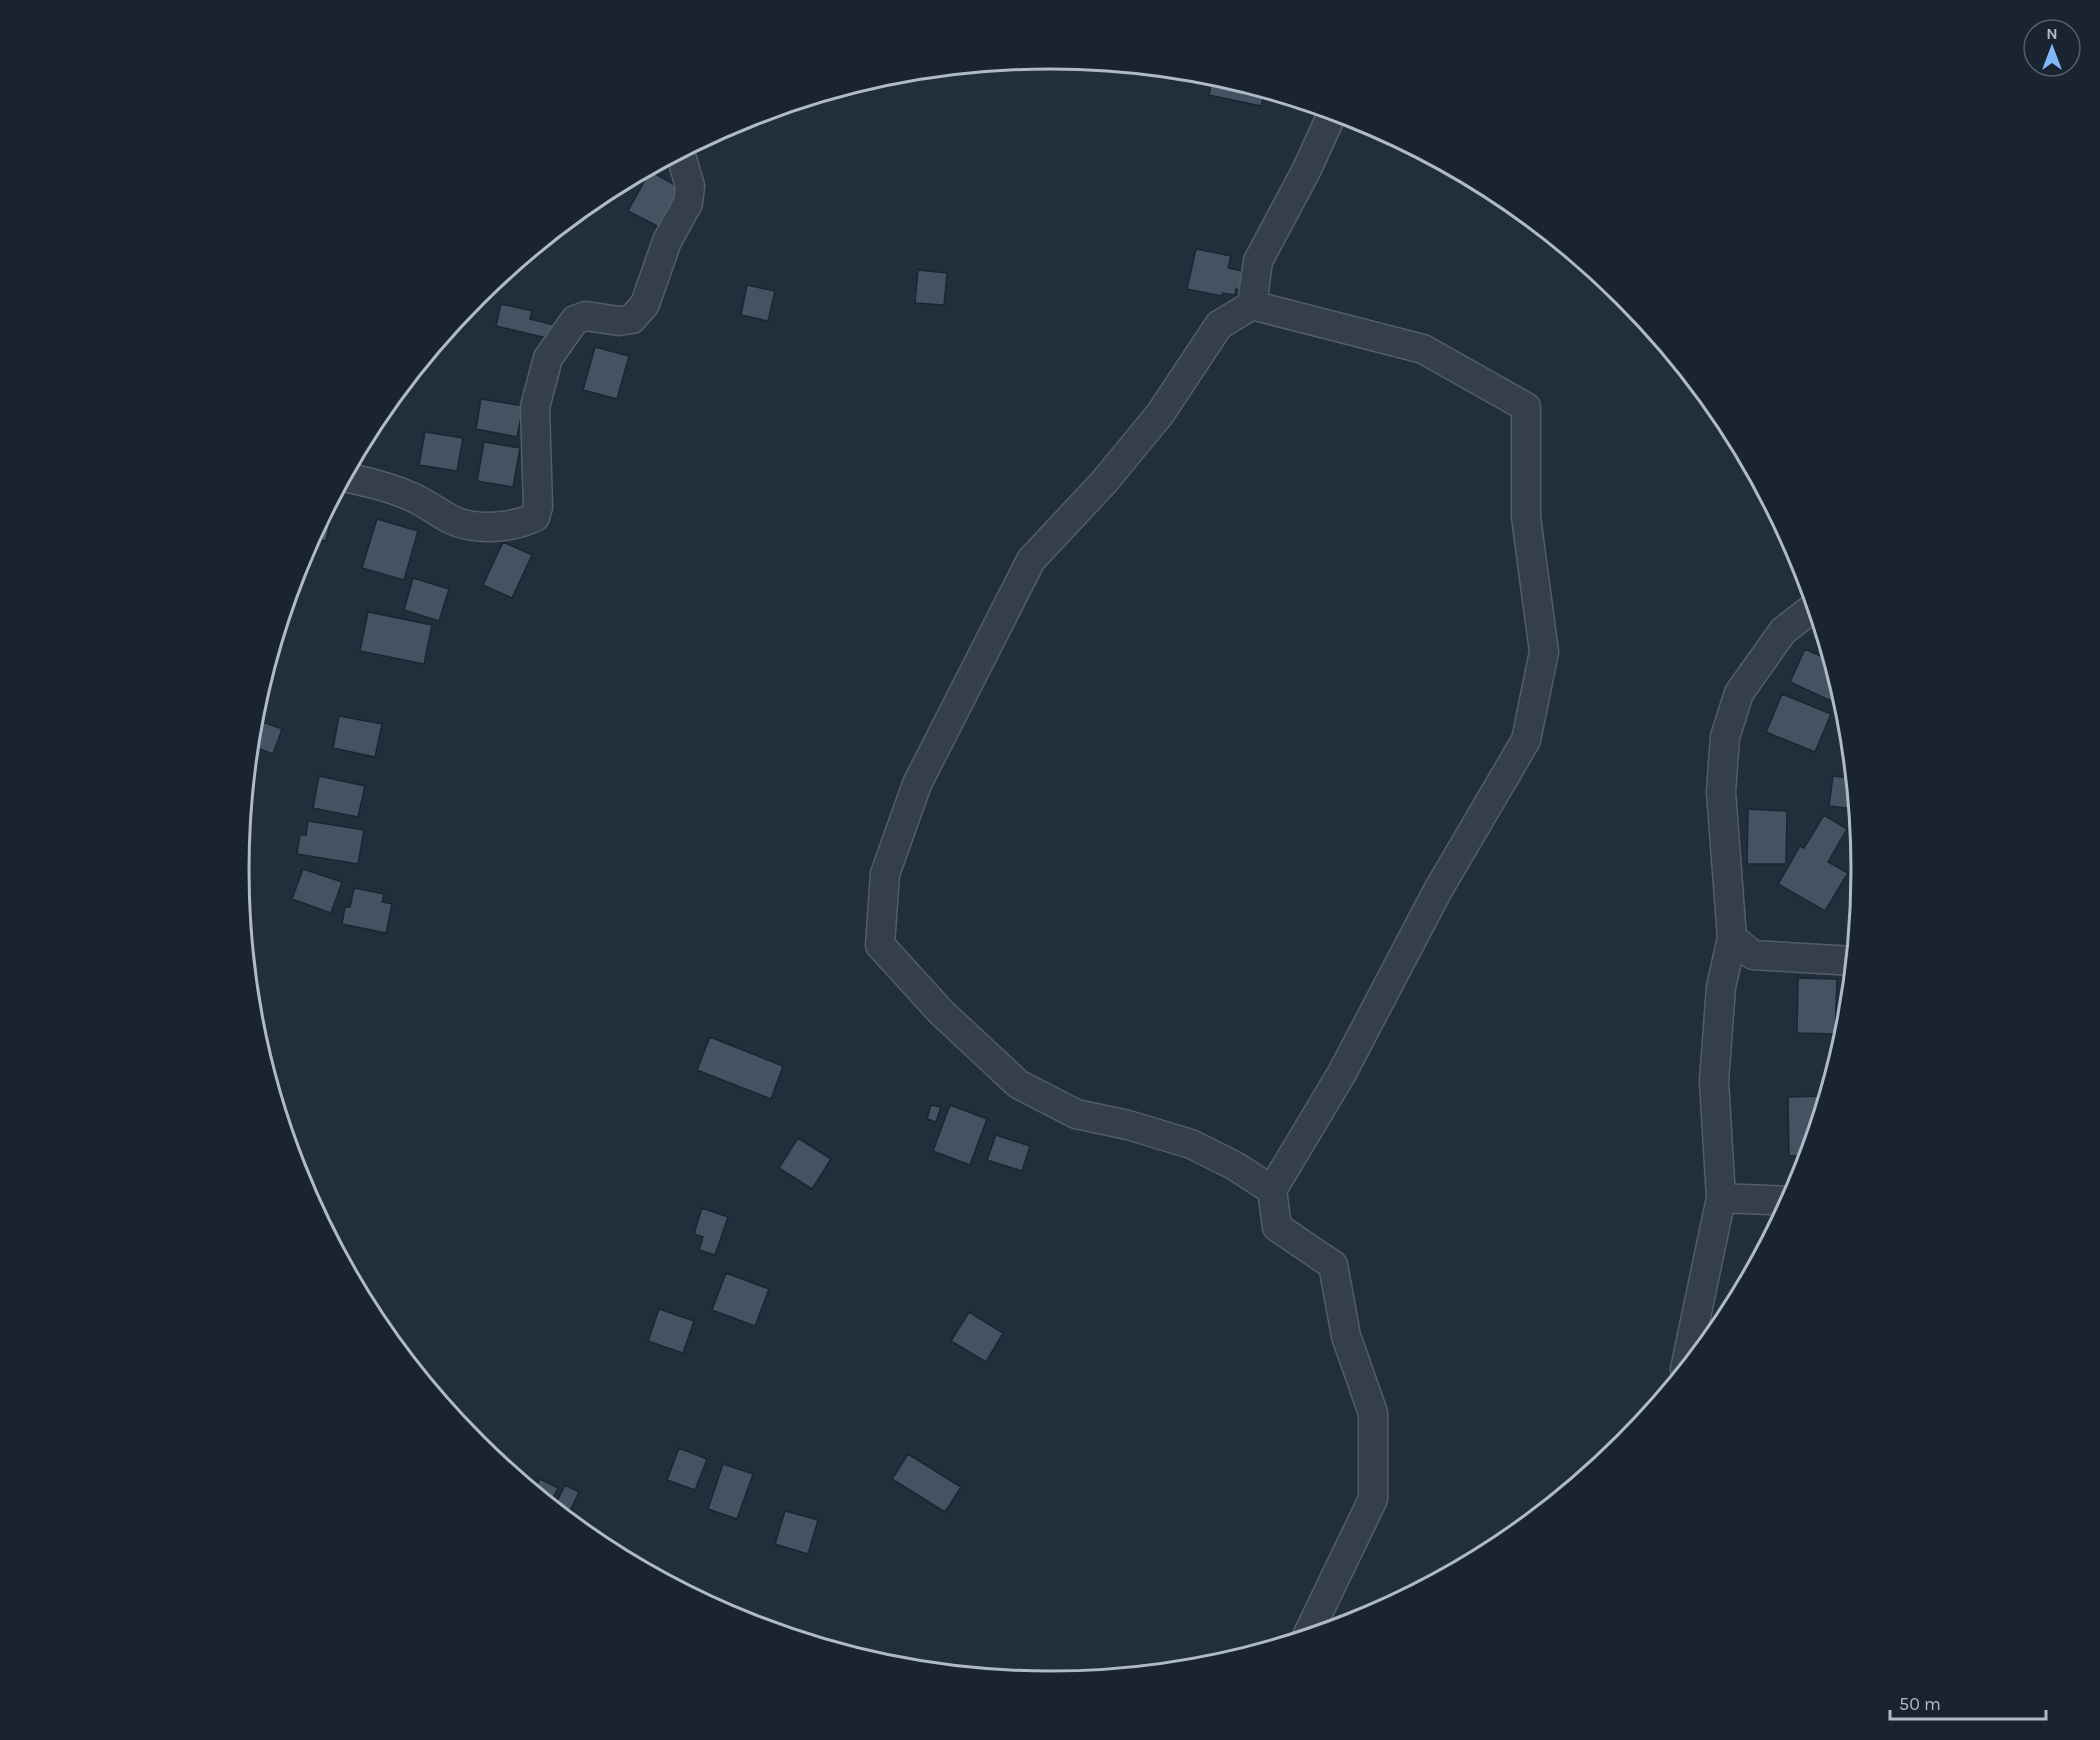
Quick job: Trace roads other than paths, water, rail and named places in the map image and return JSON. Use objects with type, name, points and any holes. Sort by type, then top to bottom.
[{"type":"street","points":[[1252,305],[1258,261],[1306,171],[1329,120]]},
{"type":"street","points":[[351,479],[380,485],[412,497],[455,521],[485,526],[523,523],[535,518],[538,507],[535,407],[548,358],[576,320],[586,316],[619,321],[632,319],[645,304],[668,241],[688,203],[690,186],[682,159]]},
{"type":"street","points":[[1272,1190],[1235,1166],[1191,1144],[1128,1125],[1076,1114],[1018,1084],[941,1012],[880,945],[885,874],[917,784],[1031,560],[1104,482],[1160,414],[1219,325],[1252,305],[1423,349],[1526,407],[1526,517],[1544,652],[1526,740],[1438,890],[1342,1073],[1272,1190],[1277,1227],[1332,1265],[1346,1336],[1373,1413],[1373,1499],[1312,1626]]},
{"type":"street","points":[[1688,1353],[1721,1198],[1714,1081],[1721,987],[1732,938],[1721,792],[1725,737],[1739,693],[1784,631],[1808,612]]},
{"type":"street","points":[[1732,938],[1753,955],[1845,961]]},
{"type":"street","points":[[1721,1198],[1779,1201]]}]
